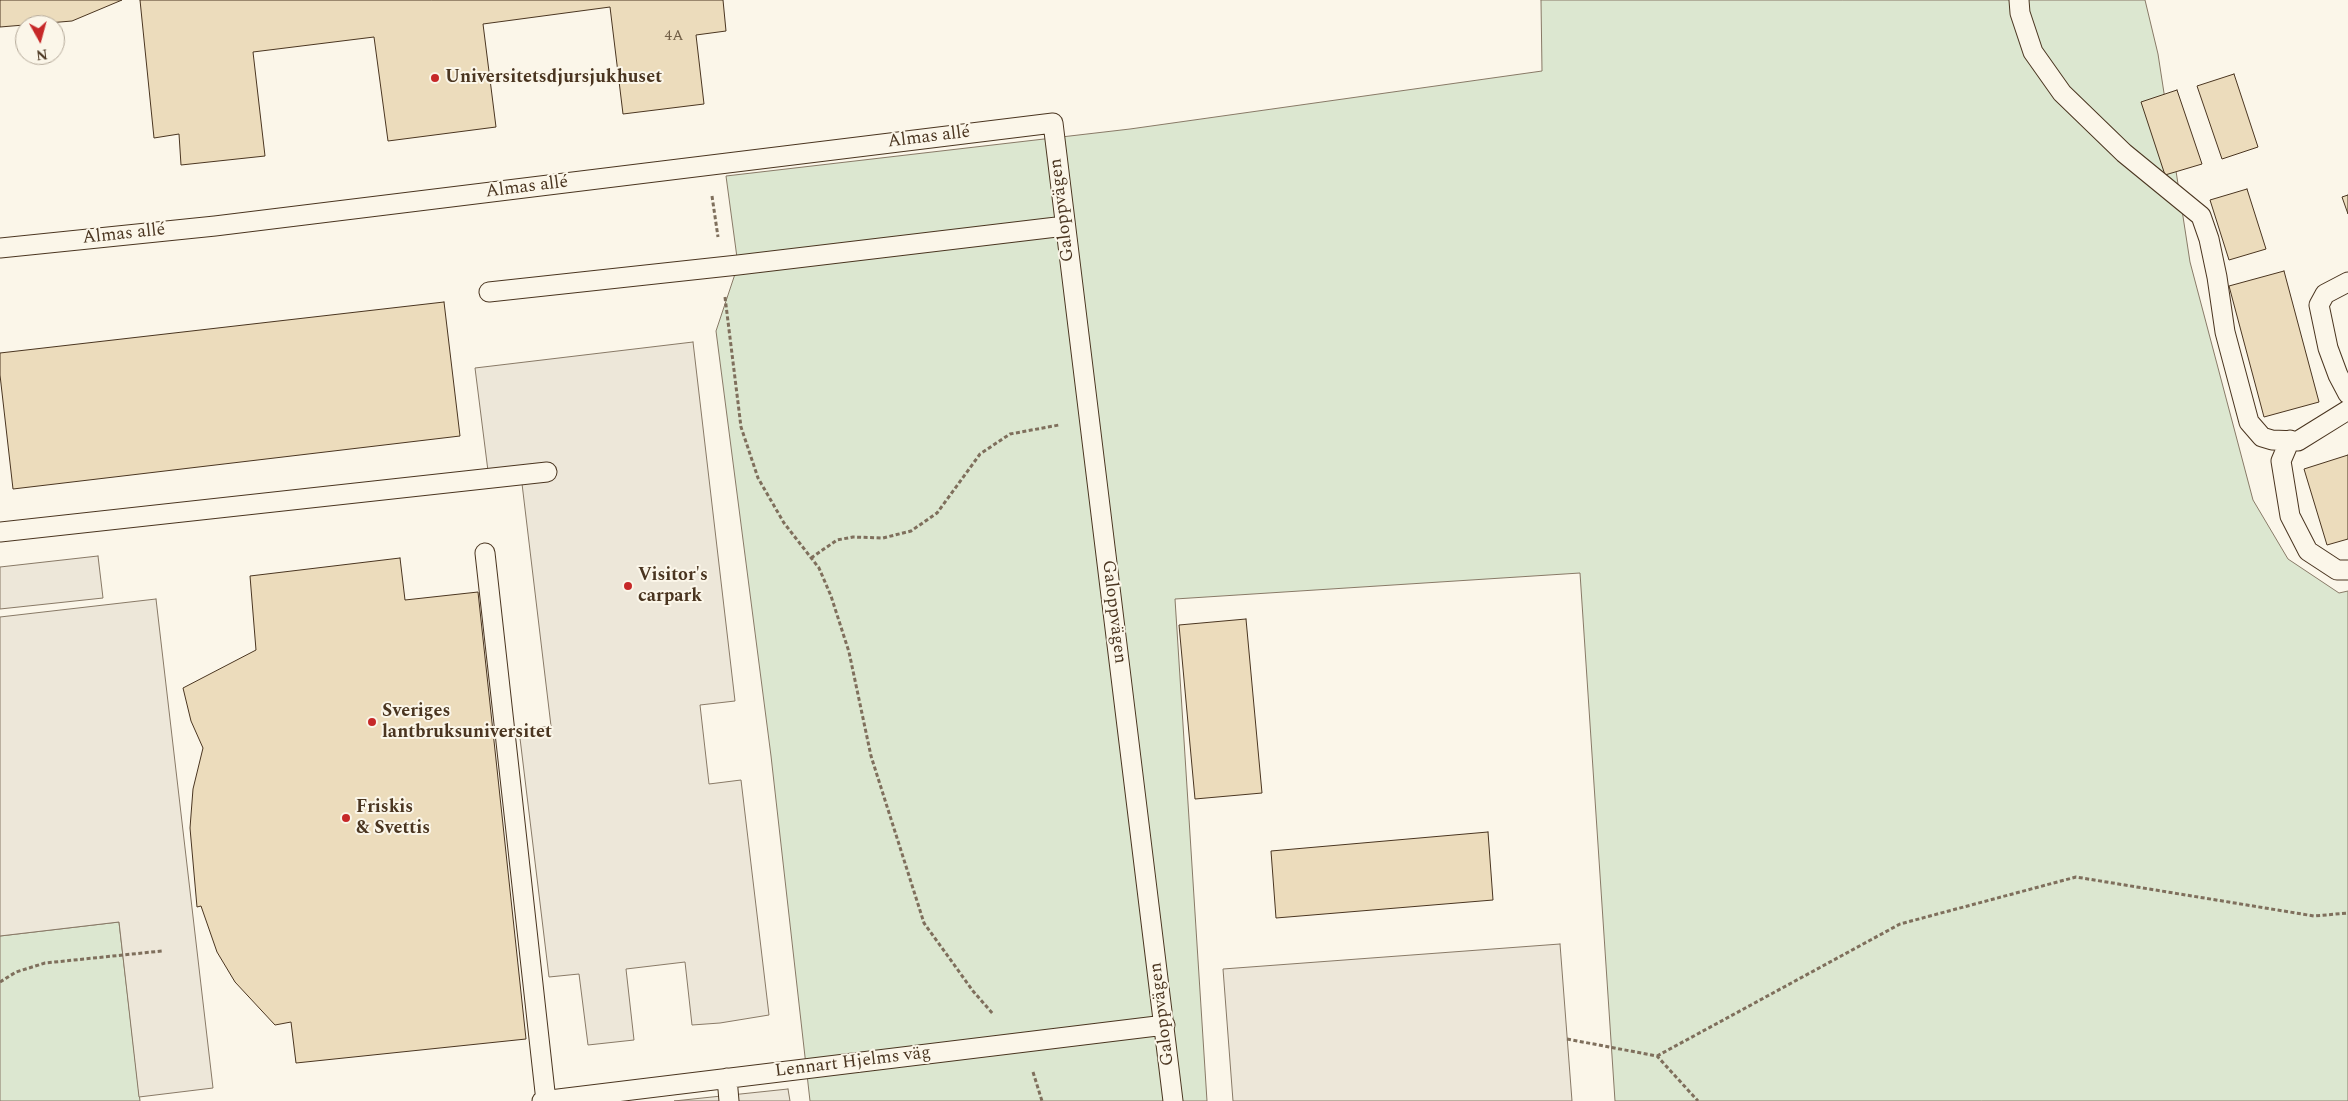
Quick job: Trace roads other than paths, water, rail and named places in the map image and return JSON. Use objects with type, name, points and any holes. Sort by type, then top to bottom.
[{"type":"lane","points":[[2019,0],[2020,13],[2033,52],[2062,93],[2124,153],[2201,216],[2209,239],[2217,277],[2225,332],[2249,422],[2262,437],[2272,440],[2298,440],[2348,410]]},
{"type":"lane","name":"Almas allé","points":[[0,248],[215,226],[1053,123]]},
{"type":"lane","name":"Galoppvägen","points":[[1053,123],[1173,1101]]},
{"type":"lane","points":[[489,292],[1065,226]]},
{"type":"lane","points":[[2348,282],[2325,294],[2319,305],[2328,348],[2338,375],[2348,394]]},
{"type":"lane","points":[[2290,440],[2281,461],[2290,516],[2308,551],[2337,570],[2348,570]]},
{"type":"lane","points":[[0,532],[547,472]]},
{"type":"lane","points":[[485,553],[546,1100]]},
{"type":"lane","name":"Lennart Hjelms väg","points":[[542,1101],[614,1097],[727,1078],[1165,1025]]},
{"type":"lane","points":[[727,1078],[729,1101]]},
{"type":"place","name":"Universitetsdjursjukhuset","points":[[435,78]]},
{"type":"place","name":"Visitor's carpark","points":[[628,586]]},
{"type":"place","name":"Sveriges lantbruksuniversitet","points":[[372,722]]},
{"type":"place","name":"Friskis & Svettis","points":[[346,818]]}]
